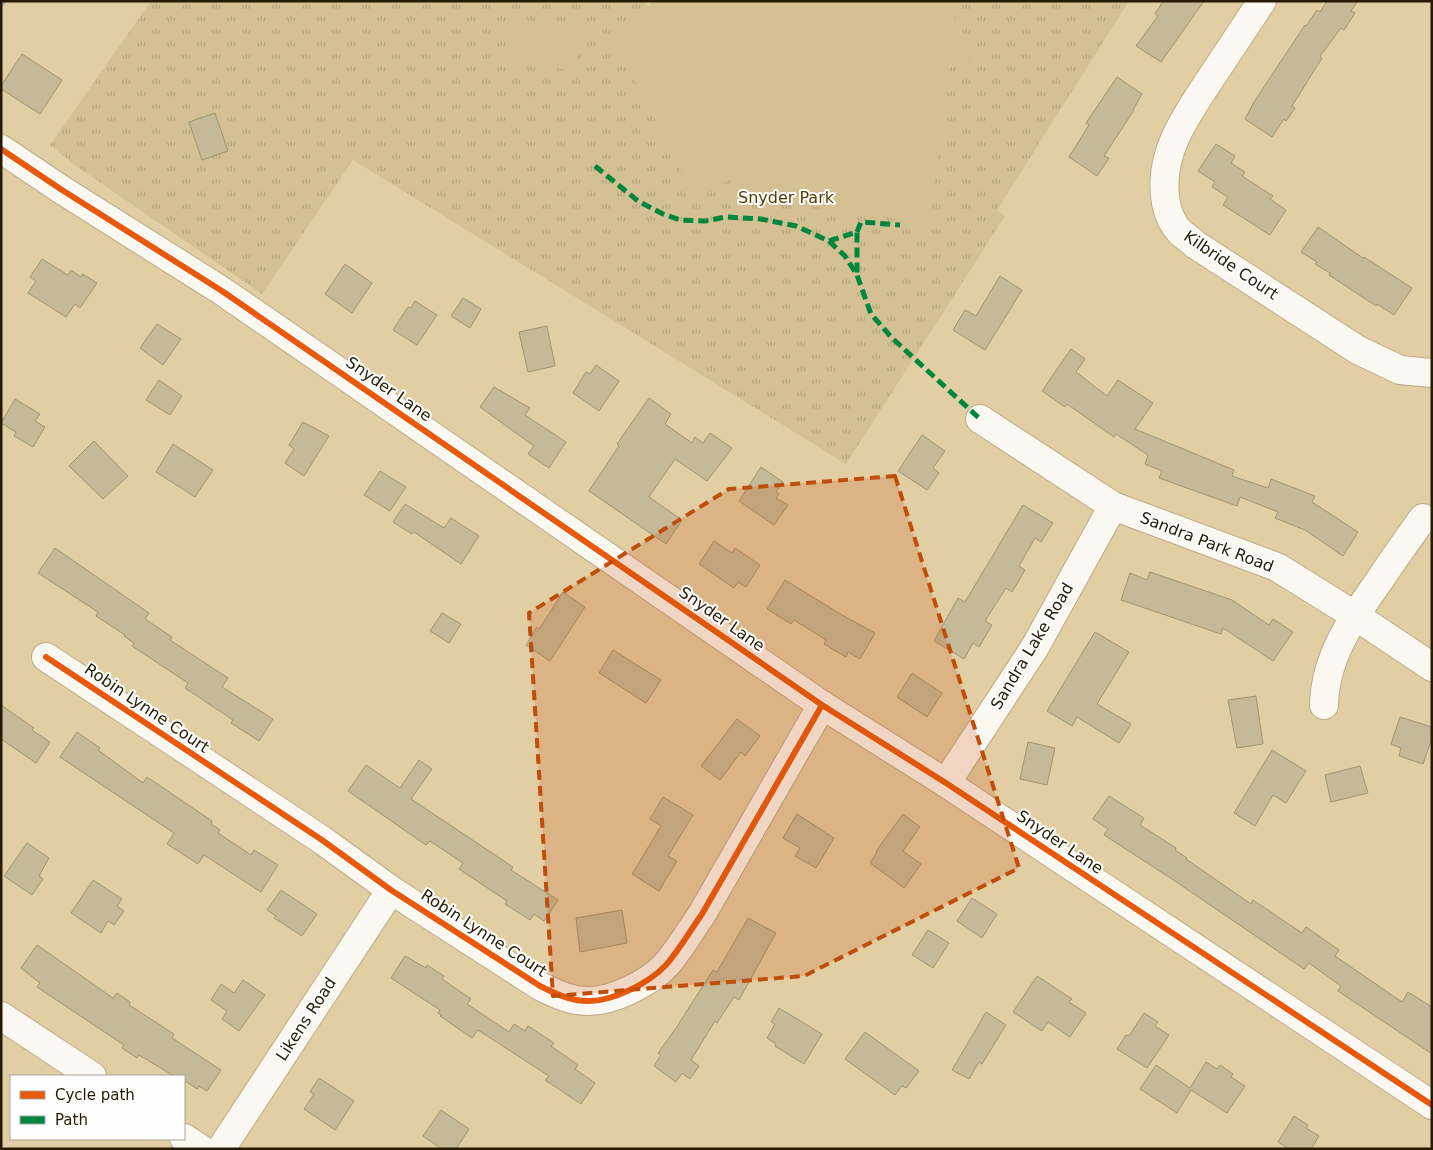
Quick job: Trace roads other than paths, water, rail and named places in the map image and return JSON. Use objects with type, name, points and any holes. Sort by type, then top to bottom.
[{"type":"street","name":"Kilbride Court","points":[[1262,1],[1190,109],[1168,153],[1164,181],[1168,210],[1173,222],[1181,233],[1196,245],[1358,350],[1400,370],[1425,374],[1432,373]]},
{"type":"street","name":"Snyder Lane","points":[[1,149],[191,270],[822,705],[946,783],[1432,1105]]},
{"type":"street","name":"Sandra Park Road","points":[[980,419],[1113,506],[1277,567],[1354,615],[1432,668]]},
{"type":"street","name":"Sandra Lake Road","points":[[946,783],[1035,647],[1113,506]]},
{"type":"street","points":[[1324,705],[1327,676],[1332,658],[1354,615],[1423,518]]},
{"type":"street","name":"Robin Lynne Court","points":[[46,657],[322,840],[391,890],[540,986],[557,995],[587,1001],[603,999],[635,988],[665,966],[702,914],[822,705]]},
{"type":"street","name":"Likens Road","points":[[221,1149],[391,890]]},
{"type":"street","points":[[1,1016],[90,1075]]},
{"type":"street","points":[[185,1139],[201,1149]]},
{"type":"park label","name":"Snyder Park","points":[[786,197]]}]
